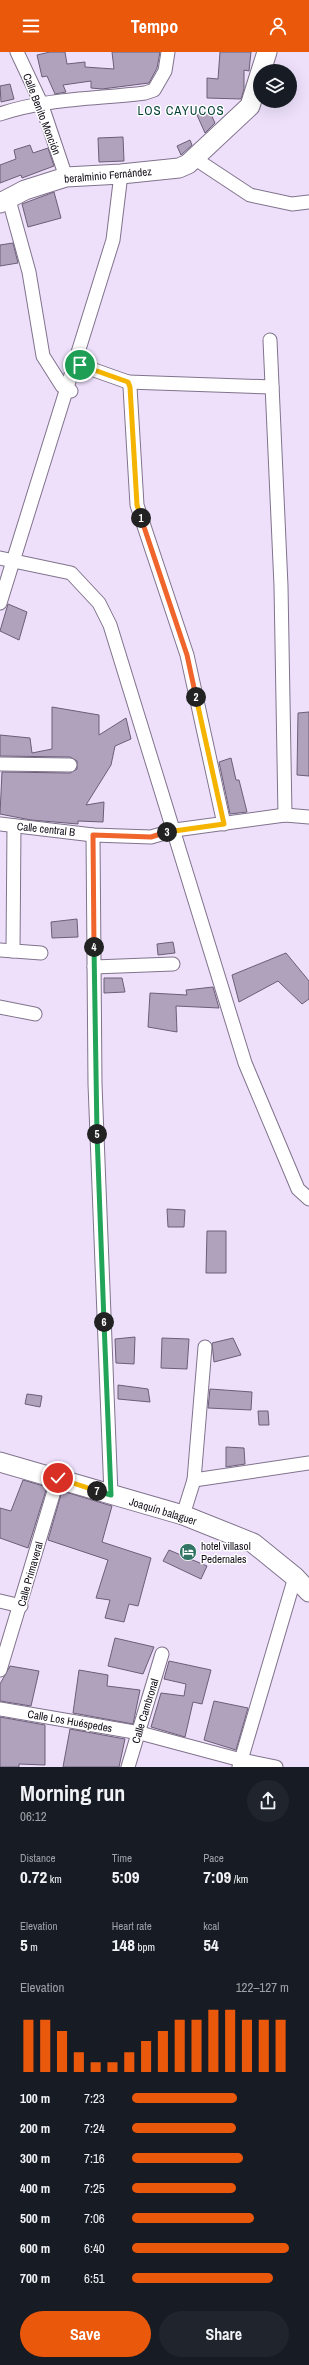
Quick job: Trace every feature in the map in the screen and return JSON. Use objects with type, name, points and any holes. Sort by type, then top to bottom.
[{"type":"main road","points":[[263,64],[267,52]]},
{"type":"main road","name":"beralminio Fernández","points":[[5,201],[25,190],[66,177],[122,174],[179,168],[194,158],[250,106],[253,96]]},
{"type":"main road","name":"Joaquín balaguer","points":[[0,1462],[183,1515],[253,1543],[295,1578],[309,1592]]},
{"type":"street","name":"Calle Benito Monción","points":[[17,52],[41,103],[66,177]]},
{"type":"street","points":[[1,113],[41,103],[90,96],[125,95],[154,90],[165,71],[168,52]]},
{"type":"street","points":[[194,158],[250,195],[292,204],[309,202]]},
{"type":"street","points":[[0,603],[113,240],[122,174]]},
{"type":"street","points":[[5,201],[29,272],[43,356],[62,386],[71,391]]},
{"type":"street","points":[[270,340],[281,586],[285,815]]},
{"type":"street","points":[[80,365],[128,382],[272,387]]},
{"type":"street","points":[[128,382],[131,396],[137,505],[187,655],[224,824]]},
{"type":"street","points":[[0,558],[13,559],[71,573],[99,603],[110,625],[245,1063],[298,1189],[309,1199]]},
{"type":"street","points":[[0,764],[70,765]]},
{"type":"street","name":"Calle central B","points":[[0,824],[93,835],[151,837],[174,830],[285,815],[309,817]]},
{"type":"street","points":[[14,826],[6,950],[41,954]]},
{"type":"street","points":[[93,835],[95,1084],[111,1495]]},
{"type":"street","points":[[94,967],[173,964]]},
{"type":"street","points":[[0,1007],[35,1014]]},
{"type":"street","points":[[183,1515],[194,1480],[205,1348]]},
{"type":"street","points":[[194,1480],[309,1463]]},
{"type":"street","name":"Calle Primaveral","points":[[0,1670],[21,1606],[58,1478]]},
{"type":"street","points":[[240,1764],[295,1578]]},
{"type":"street","points":[[0,1601],[21,1606]]},
{"type":"street","name":"Calle Cambronal","points":[[128,1767],[140,1733],[162,1654]]},
{"type":"street","name":"Calle Los Huéspedes","points":[[0,1709],[140,1733],[240,1764],[276,1767]]},
{"type":"building","points":[[50,52],[65,52],[67,64],[85,62],[85,67],[114,69],[112,52],[160,52],[157,68],[149,83],[102,89],[91,88],[91,81],[63,85],[66,92],[55,94],[47,76],[42,77],[37,55]]},
{"type":"building","points":[[220,52],[251,52],[249,71],[244,70],[244,89],[241,99],[207,98],[207,78],[218,79]]},
{"type":"building","points":[[10,84],[14,99],[1,102],[0,86]]},
{"type":"building","points":[[209,110],[215,123],[205,133],[197,115]]},
{"type":"building","points":[[123,137],[124,161],[99,162],[98,138]]},
{"type":"building","points":[[190,140],[192,145],[181,155],[177,146]]},
{"type":"building","points":[[30,145],[33,153],[48,148],[54,166],[22,178],[21,175],[0,183],[0,165],[16,159],[14,150]]},
{"type":"building","points":[[54,192],[61,218],[28,227],[22,204]]},
{"type":"building","points":[[13,243],[18,263],[0,266],[0,245]]},
{"type":"building","points":[[8,604],[27,612],[19,640],[0,631]]},
{"type":"building","points":[[52,707],[99,715],[99,735],[126,718],[131,739],[115,746],[111,765],[86,805],[104,802],[103,822],[78,821],[78,824],[31,820],[0,814],[2,772],[70,773],[77,769],[77,761],[70,757],[0,756],[0,735],[30,738],[32,753],[52,749]]},
{"type":"building","points":[[309,712],[309,776],[297,775],[298,713]]},
{"type":"building","points":[[231,758],[236,780],[239,780],[247,812],[230,814],[219,762]]},
{"type":"building","points":[[77,919],[78,937],[52,938],[51,922]]},
{"type":"building","points":[[173,942],[175,953],[158,955],[157,944]]},
{"type":"building","points":[[286,953],[309,981],[309,999],[302,1004],[278,981],[239,1002],[232,975]]},
{"type":"building","points":[[104,978],[122,978],[125,992],[104,993]]},
{"type":"building","points":[[213,987],[219,1008],[176,1006],[177,1032],[148,1027],[150,993],[187,995],[186,990]]},
{"type":"building","points":[[167,1209],[185,1210],[184,1227],[168,1227]]},
{"type":"building","points":[[207,1231],[226,1231],[226,1273],[206,1273]]},
{"type":"building","points":[[135,1337],[134,1364],[116,1363],[115,1339]]},
{"type":"building","points":[[162,1338],[189,1339],[187,1369],[161,1368]]},
{"type":"building","points":[[233,1338],[241,1355],[214,1362],[212,1343]]},
{"type":"building","points":[[118,1385],[148,1389],[150,1402],[118,1399]]},
{"type":"building","points":[[210,1389],[252,1392],[251,1410],[208,1408]]},
{"type":"building","points":[[27,1394],[42,1396],[40,1407],[25,1404]]},
{"type":"building","points":[[258,1411],[268,1411],[269,1425],[259,1425]]},
{"type":"building","points":[[226,1447],[244,1448],[245,1464],[226,1467]]},
{"type":"building","points":[[23,1480],[47,1487],[28,1548],[0,1538],[0,1508],[11,1511]]},
{"type":"building","points":[[62,1491],[112,1506],[102,1542],[151,1558],[138,1606],[129,1604],[124,1622],[105,1618],[110,1600],[96,1598],[108,1560],[48,1540]]},
{"type":"building","points":[[169,1550],[207,1566],[201,1579],[163,1561]]},
{"type":"building","points":[[115,1638],[154,1647],[143,1674],[108,1666]]},
{"type":"building","points":[[169,1661],[211,1670],[202,1704],[193,1702],[185,1737],[151,1727],[161,1693],[184,1696],[186,1684],[164,1679]]},
{"type":"building","points":[[10,1666],[39,1671],[31,1706],[0,1701],[0,1684]]},
{"type":"building","points":[[79,1670],[108,1675],[107,1686],[140,1690],[133,1724],[73,1713]]},
{"type":"building","points":[[214,1701],[248,1708],[236,1750],[204,1740]]},
{"type":"building","points":[[0,1717],[45,1725],[45,1765],[19,1764],[19,1767],[0,1767]]},
{"type":"building","points":[[70,1729],[125,1739],[119,1767],[63,1767]]},
{"type":"place","name":"hotel villasol Pedernales","points":[[188,1552]]},
{"type":"district","name":"LOS CAYUCOS","points":[[181,110]]},
{"type":"route","points":[[58,1478],[111,1495],[95,1084],[93,835],[151,837],[174,830],[224,824],[187,655],[137,505],[130,387],[128,382],[80,365]]}]
